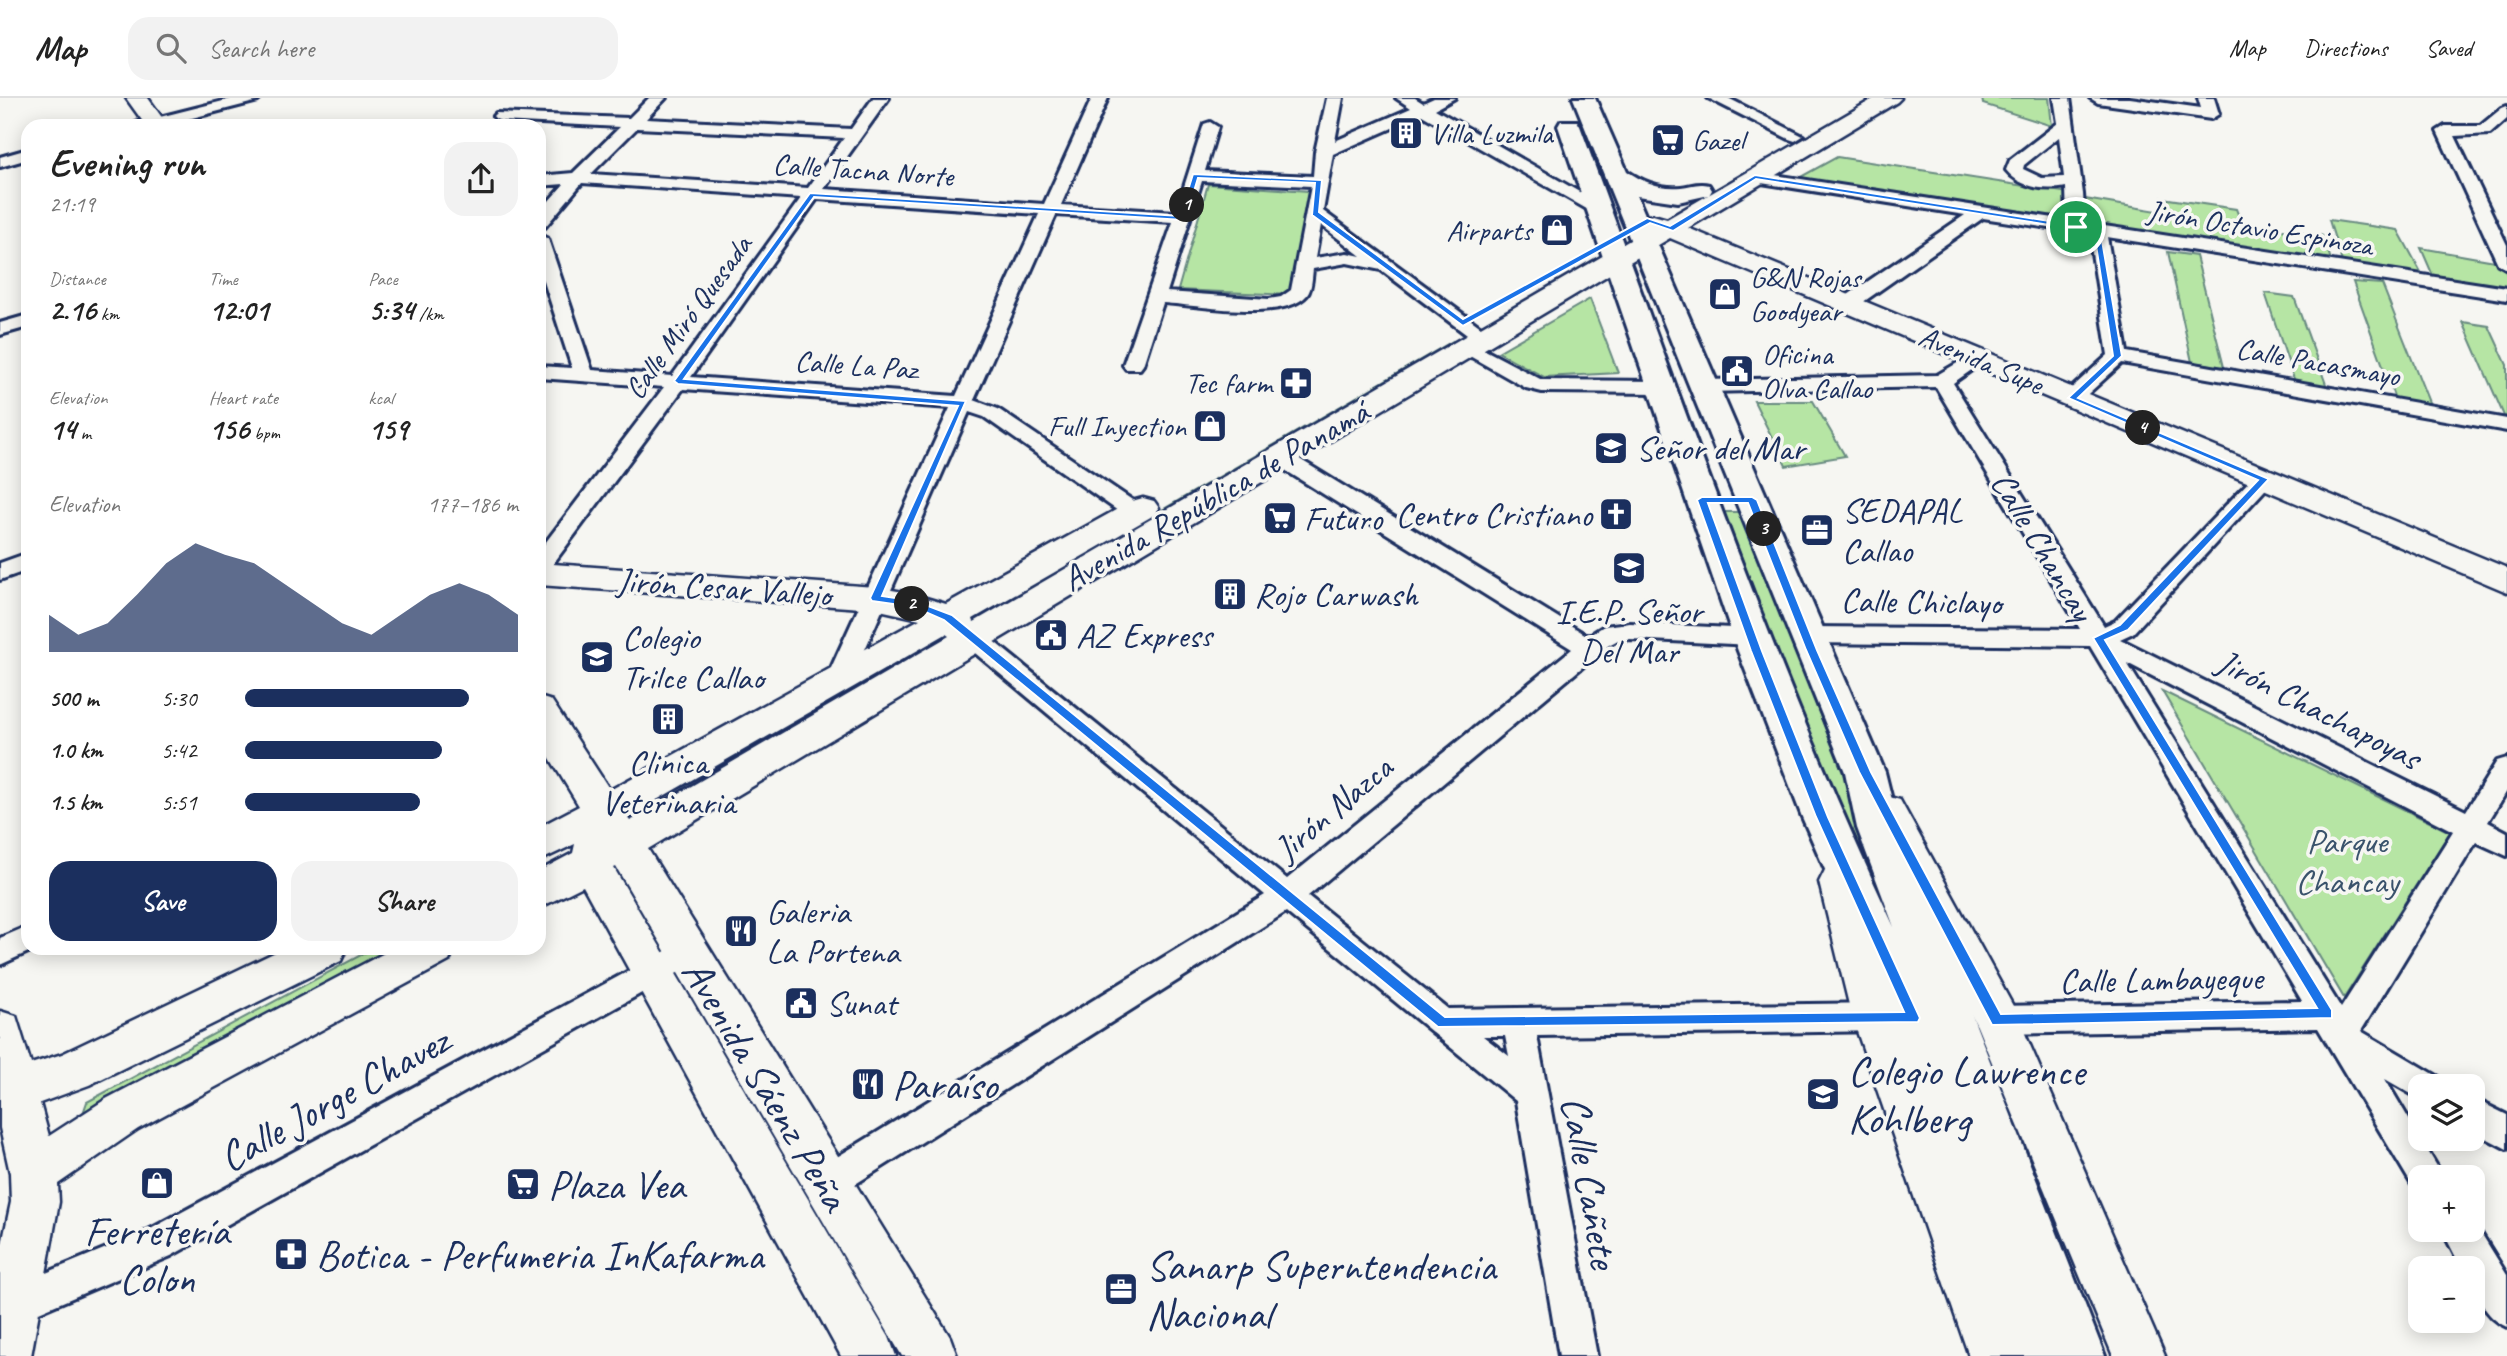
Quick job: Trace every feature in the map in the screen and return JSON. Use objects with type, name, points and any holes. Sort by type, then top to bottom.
[{"type":"main road","points":[[137,98],[148,119]]},
{"type":"main road","points":[[1584,98],[1616,175],[1650,230],[1705,386],[1865,772],[1997,1020],[2139,1356]]},
{"type":"main road","name":"Avenida República de Panamá","points":[[1650,230],[1700,191],[1861,98]]},
{"type":"main road","name":"Avenida República de Panamá","points":[[546,885],[605,839],[839,679],[960,627],[1280,457],[1470,335],[1650,230],[1755,177],[1890,98]]},
{"type":"main road","points":[[1593,122],[1565,115],[1702,500],[1822,817],[1894,1017],[1995,1356]]},
{"type":"main road","points":[[1616,175],[1641,190],[1660,194],[1689,194],[1700,191]]},
{"type":"main road","name":"Avenida Supe","points":[[1650,230],[1849,303],[2507,581]]},
{"type":"main road","name":"Avenida República de Panamá","points":[[546,844],[605,839],[960,627],[1136,513],[1470,335]]},
{"type":"main road","points":[[1702,500],[1752,500]]},
{"type":"main road","name":"Jirón Cesar Vallejo","points":[[546,574],[875,598],[915,604],[960,627]]},
{"type":"main road","name":"Avenida Sáenz Peña","points":[[546,724],[670,961],[870,1356]]},
{"type":"main road","points":[[1865,772],[1878,828],[2021,1255],[2039,1356]]},
{"type":"main road","points":[[16,1090],[73,1071],[312,955]]},
{"type":"main road","points":[[34,1173],[122,1114],[421,955]]},
{"type":"main road","name":"Avenida Sáenz Peña","points":[[670,961],[826,1182],[923,1343]]},
{"type":"main road","points":[[1894,1017],[2078,1356]]},
{"type":"main road","points":[[0,1030],[34,1173],[35,1202],[7,1309],[5,1356]]},
{"type":"street","points":[[174,119],[253,98]]},
{"type":"street","points":[[546,215],[578,178],[658,98]]},
{"type":"street","name":"Calle Miró Quesada","points":[[546,558],[678,381],[881,98]]},
{"type":"street","points":[[839,679],[1100,98]]},
{"type":"street","points":[[1156,297],[1269,305],[1287,302],[1300,292],[1307,265],[1323,152],[1335,98]]},
{"type":"street","points":[[1404,98],[1598,208]]},
{"type":"street","points":[[1323,152],[1447,98]]},
{"type":"street","points":[[1716,98],[1795,136]]},
{"type":"street","points":[[2062,98],[2076,227]]},
{"type":"street","points":[[2098,98],[2211,114],[2206,98]]},
{"type":"street","points":[[2479,133],[2491,128],[2507,111]]},
{"type":"street","points":[[501,115],[855,134]]},
{"type":"street","points":[[2066,124],[2016,163],[2014,170],[2020,176],[2045,184],[2061,184],[2073,180]]},
{"type":"street","points":[[1133,365],[1183,218],[1210,127]]},
{"type":"street","points":[[2500,138],[2479,133],[2445,131],[2507,264]]},
{"type":"street","points":[[0,162],[21,157]]},
{"type":"street","points":[[1533,170],[1563,173],[1583,165]]},
{"type":"street","points":[[1195,176],[1319,181]]},
{"type":"street","name":"Jirón Octavio Espinoza","points":[[1755,177],[2507,294]]},
{"type":"street","name":"Calle Tacna Norte","points":[[546,180],[578,178],[1183,218]]},
{"type":"street","points":[[1849,303],[1980,212]]},
{"type":"street","points":[[1315,213],[1392,270],[1533,384],[1661,387]]},
{"type":"street","points":[[2072,398],[2118,356],[2097,231]]},
{"type":"street","points":[[1307,265],[1347,258],[1392,270]]},
{"type":"street","points":[[546,260],[584,374]]},
{"type":"street","points":[[0,329],[21,323]]},
{"type":"street","name":"Calle Pacasmayo","points":[[2118,356],[2507,425]]},
{"type":"street","points":[[1705,386],[1942,381],[1976,358]]},
{"type":"street","name":"Calle La Paz","points":[[546,372],[963,403],[991,413],[1136,513]]},
{"type":"street","name":"Calle Chancay","points":[[1942,381],[2419,1165]]},
{"type":"street","points":[[1280,457],[1588,647]]},
{"type":"street","name":"Calle Chiclayo","points":[[1806,635],[2099,638],[2124,627],[2264,479]]},
{"type":"street","points":[[0,572],[21,564]]},
{"type":"street","points":[[960,627],[1286,897],[1530,1091]]},
{"type":"street","name":"Jirón Nazca","points":[[826,1182],[1286,897],[1588,647],[1613,632],[1752,636]]},
{"type":"street","name":"Jirón Chachapoyas","points":[[2099,638],[2507,845]]},
{"type":"street","points":[[2408,1074],[2334,1025],[2471,827],[2507,768]]},
{"type":"street","points":[[0,952],[21,942]]},
{"type":"street","name":"Calle Jorge Chavez","points":[[7,1309],[158,1244],[670,961]]},
{"type":"street","points":[[1442,1023],[1894,1017]]},
{"type":"street","name":"Calle Lambayeque","points":[[1997,1020],[2334,1025]]},
{"type":"street","name":"Calle Cañete","points":[[1519,1023],[1578,1356]]},
{"type":"street","points":[[2485,1120],[2507,1133]]},
{"type":"street","points":[[2466,1242],[2507,1309]]},
{"type":"street","points":[[877,1356],[923,1343]]},
{"type":"green space","points":[[1982,98],[2049,98],[2052,126],[1983,104]]},
{"type":"green space","points":[[1837,157],[2069,193],[2071,222],[1797,179]]},
{"type":"green space","points":[[1208,184],[1309,191],[1293,295],[1178,290]]},
{"type":"green space","points":[[2079,198],[2163,212],[2162,198],[2236,209],[2242,224],[2323,236],[2331,260],[2082,224]]},
{"type":"green space","points":[[2329,220],[2398,230],[2422,274],[2342,262]]},
{"type":"green space","points":[[2421,248],[2500,262],[2507,274],[2507,288],[2434,278]]},
{"type":"green space","points":[[2168,252],[2196,256],[2224,367],[2192,362]]},
{"type":"green space","points":[[2353,282],[2382,284],[2430,405],[2395,399]]},
{"type":"green space","points":[[2265,293],[2294,297],[2327,387],[2295,382]]},
{"type":"green space","points":[[1590,299],[1618,373],[1544,377],[1498,352]]},
{"type":"green space","points":[[2463,322],[2489,326],[2507,365],[2507,417],[2504,416]]},
{"type":"green space","points":[[1453,341],[1462,346],[997,616],[990,610]]},
{"type":"green space","points":[[1754,401],[1813,401],[1845,456],[1786,466]]},
{"type":"green space","points":[[1724,512],[1740,512],[1843,773],[1890,902],[1884,903],[1825,776]]},
{"type":"green space","points":[[946,634],[953,641],[723,770],[716,762]]},
{"type":"green space","name":"Parque Chancay","points":[[2162,691],[2450,832],[2344,998]]},
{"type":"green space","points":[[361,955],[395,955],[81,1119],[87,1102]]},
{"type":"place","name":"Villa Luzmila","points":[[1406,133]]},
{"type":"place","name":"Gazel","points":[[1668,140]]},
{"type":"place","name":"Airparts","points":[[1557,230]]},
{"type":"place","name":"G&N Rojas Goodyear","points":[[1725,294]]},
{"type":"place","name":"Oficina Olva Callao","points":[[1737,371]]},
{"type":"place","name":"Tec farm","points":[[1296,383]]},
{"type":"place","name":"Full Inyection","points":[[1210,426]]},
{"type":"place","name":"Señor del Mar","points":[[1611,448]]},
{"type":"place","name":"Centro Cristiano","points":[[1616,514]]},
{"type":"place","name":"Futuro","points":[[1280,518]]},
{"type":"place","name":"SEDAPAL Callao","points":[[1817,530]]},
{"type":"place","name":"I.E.P. Señor Del Mar","points":[[1629,568]]},
{"type":"place","name":"Rojo Carwash","points":[[1230,594]]},
{"type":"place","name":"AZ Express","points":[[1051,635]]},
{"type":"place","name":"Colegio Trilce Callao","points":[[597,657]]},
{"type":"place","name":"Clinica Veterinaria","points":[[668,719]]},
{"type":"place","name":"Galeria La Portena","points":[[741,931]]},
{"type":"place","name":"Sunat","points":[[801,1003]]},
{"type":"place","name":"Paraíso","points":[[868,1084]]},
{"type":"place","name":"Colegio Lawrence Kohlberg","points":[[1823,1094]]},
{"type":"place","name":"Ferretería Colon","points":[[157,1183]]},
{"type":"place","name":"Plaza Vea","points":[[523,1184]]},
{"type":"place","name":"Botica - Perfumeria InKafarma","points":[[291,1254]]},
{"type":"place","name":"Sanarp Superntendencia Nacional","points":[[1121,1289]]},
{"type":"route","points":[[1195,176],[1319,181],[1315,213],[1463,323],[1649,220],[1670,229],[1755,177],[2076,227],[2097,231],[2118,356],[2072,398],[2264,479],[2124,627],[2099,638],[2327,1014],[1997,1020],[1865,772],[1811,650],[1752,500],[1702,500],[1756,651],[1822,817],[1913,1018],[1442,1023],[948,617],[915,604],[875,598],[963,403],[678,381],[812,194],[1183,218],[1195,176]]}]
